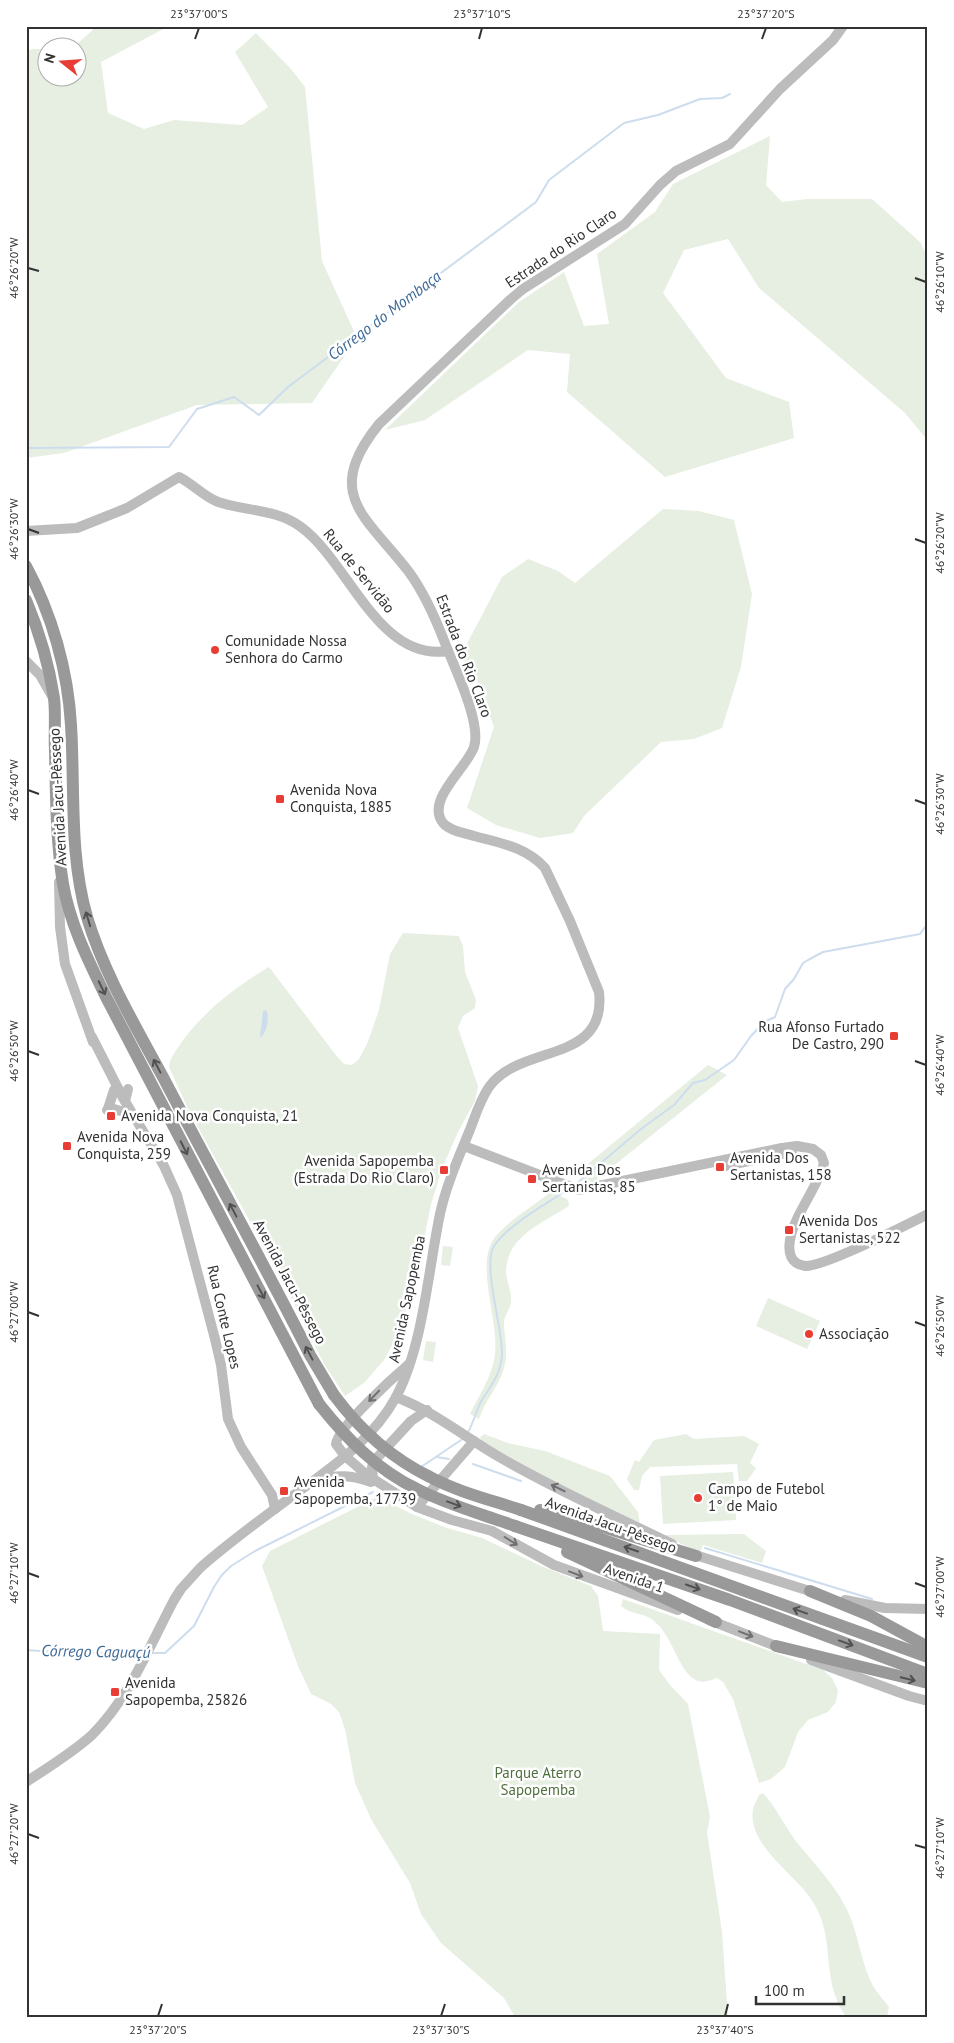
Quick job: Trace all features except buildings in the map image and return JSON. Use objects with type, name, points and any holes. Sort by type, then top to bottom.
[{"type":"highway","name":"Avenida Jacu-Pêssego","points":[[26,566],[46,612],[63,665],[68,690],[71,726],[74,843],[79,885],[95,941],[127,1009],[310,1355],[334,1395],[360,1427],[378,1444],[408,1466],[440,1482],[928,1657]]},
{"type":"highway","name":"Avenida Jacu-Pêssego","points":[[26,600],[42,645],[54,699],[55,775],[60,853],[67,903],[83,949],[198,1176],[319,1404],[363,1452],[398,1478],[439,1499],[730,1600],[928,1674]]},
{"type":"highway","points":[[522,1511],[543,1510],[696,1556]]},
{"type":"highway","points":[[528,1531],[540,1539],[716,1622]]},
{"type":"highway","points":[[810,1592],[871,1616],[928,1647]]},
{"type":"highway","points":[[776,1646],[928,1684]]},
{"type":"main road","name":"Estrada do Rio Claro","points":[[464,1146],[484,1097],[497,1078],[519,1064],[566,1048],[581,1039],[594,1026],[598,1016],[599,992],[570,921],[545,868],[522,850],[456,831],[440,818],[439,805],[442,794],[470,756],[476,733],[475,722],[434,614],[424,595],[409,572],[364,518],[354,500],[352,490],[353,472],[368,437],[403,400],[517,293],[625,224],[660,185],[676,171],[730,144],[780,89],[833,40],[843,26]]},
{"type":"main road","name":"Rua de Servidão","points":[[26,531],[78,528],[127,508],[179,477],[219,502],[275,514],[292,521],[314,537],[328,552],[371,613],[395,636],[420,650],[440,653],[448,651]]},
{"type":"main road","points":[[42,645],[39,658],[27,662],[40,675],[54,699]]},
{"type":"main road","name":"Rua Conte Lopes","points":[[60,853],[61,945],[70,983],[92,1037],[122,1098],[170,1178],[186,1225],[221,1364],[228,1419],[241,1447],[272,1495],[275,1509]]},
{"type":"main road","points":[[122,1098],[114,1109],[108,1110],[122,1098]]},
{"type":"main road","points":[[464,1146],[571,1187],[591,1188],[636,1177],[697,1166],[712,1161],[782,1148],[807,1148],[818,1151],[824,1163],[791,1238],[790,1254],[792,1260],[805,1266],[820,1263],[928,1214]]},
{"type":"main road","name":"Avenida Sapopemba","points":[[26,1782],[70,1753],[92,1734],[121,1701],[181,1589],[200,1568],[345,1456],[380,1422],[396,1397],[410,1363],[442,1204],[464,1146]]},
{"type":"main road","points":[[697,1166],[720,1166],[769,1158],[807,1148]]},
{"type":"main road","points":[[720,1166],[735,1157]]},
{"type":"main road","points":[[345,1456],[336,1444],[340,1433],[410,1363]]},
{"type":"main road","points":[[396,1397],[427,1410],[472,1440],[538,1478],[696,1556],[810,1592],[866,1606],[928,1609]]},
{"type":"main road","points":[[309,1484],[339,1475],[376,1482],[372,1467],[375,1460],[411,1421],[427,1410]]},
{"type":"main road","points":[[417,1507],[472,1440]]},
{"type":"main road","name":"Avenida 1","points":[[345,1456],[376,1482],[417,1507],[452,1520],[492,1531],[540,1559],[579,1575],[716,1622],[926,1702]]},
{"type":"main road","points":[[272,1495],[286,1501]]},
{"type":"green space","points":[[97,26],[169,26],[101,62],[108,113],[144,129],[174,120],[242,125],[268,107],[235,52],[256,33],[291,69],[305,87],[322,261],[357,338],[312,403],[197,405],[64,453],[26,458],[26,51],[38,49],[38,88],[88,88],[88,38],[84,38]]},
{"type":"green space","points":[[770,136],[766,185],[782,202],[807,199],[872,199],[920,242],[928,257],[928,441],[905,413],[759,288],[728,239],[684,250],[663,293],[726,378],[789,402],[794,438],[665,477],[567,392],[570,354],[528,350],[425,420],[385,430],[519,302],[564,272],[584,326],[609,324],[597,254],[655,212],[673,184]]},
{"type":"green space","points":[[663,509],[699,511],[734,520],[752,594],[741,667],[722,728],[694,739],[661,742],[584,816],[573,833],[540,838],[496,825],[467,808],[494,727],[475,675],[460,657],[502,577],[528,559],[558,571],[575,583]]},
{"type":"green space","points":[[403,933],[459,936],[463,946],[465,972],[476,1000],[475,1008],[463,1016],[458,1028],[478,1086],[475,1101],[458,1132],[443,1166],[431,1204],[417,1275],[398,1335],[384,1360],[365,1382],[345,1396],[324,1364],[280,1276],[189,1111],[169,1067],[175,1051],[190,1031],[210,1010],[232,991],[269,967],[335,1054],[344,1064],[352,1065],[359,1059],[367,1044],[379,1010],[390,954]]},
{"type":"green space","points":[[708,1065],[727,1075],[592,1183],[578,1176],[578,1172]]},
{"type":"green space","points":[[552,1191],[568,1200],[569,1206],[529,1231],[513,1248],[508,1259],[506,1275],[511,1301],[504,1322],[506,1359],[500,1378],[479,1419],[470,1414],[489,1377],[495,1354],[494,1326],[487,1279],[488,1251],[493,1240],[504,1227]]},
{"type":"green space","points":[[443,1246],[453,1247],[450,1266],[441,1265]]},
{"type":"green space","points":[[768,1298],[820,1321],[807,1349],[756,1326]]},
{"type":"green space","points":[[426,1341],[436,1342],[433,1362],[423,1360]]},
{"type":"green space","points":[[484,1434],[508,1443],[545,1451],[610,1476],[638,1512],[640,1524],[524,1466],[482,1442],[480,1437]]},
{"type":"green space","points":[[686,1434],[694,1439],[744,1436],[759,1444],[750,1463],[756,1468],[747,1481],[739,1481],[737,1464],[650,1467],[642,1476],[639,1490],[634,1490],[627,1479],[635,1460],[639,1462],[654,1440]]},
{"type":"green space","name":"Campo de Futebol 1° de Maio","points":[[733,1472],[736,1520],[663,1524],[660,1476]]},
{"type":"green space","name":"Parque Aterro Sapopemba","points":[[377,1497],[444,1527],[482,1538],[541,1566],[591,1586],[598,1596],[603,1631],[660,1634],[659,1670],[688,1704],[710,1817],[707,1832],[722,1932],[728,2017],[515,2017],[504,1998],[441,1943],[421,1914],[410,1883],[371,1819],[355,1783],[345,1729],[339,1712],[331,1704],[311,1694],[298,1666],[262,1566],[270,1551]]},
{"type":"green space","points":[[744,1534],[766,1551],[762,1563],[703,1545],[700,1553],[663,1535]]},
{"type":"green space","points":[[623,1599],[823,1670],[832,1678],[838,1690],[836,1702],[828,1712],[808,1720],[798,1732],[785,1767],[771,1779],[759,1783],[733,1699],[723,1682],[717,1678],[703,1682],[694,1679],[684,1668],[661,1628],[651,1619],[621,1606]]},
{"type":"green space","points":[[763,1793],[795,1840],[844,1903],[869,1977],[875,1989],[889,2007],[887,2017],[846,2017],[833,1988],[827,1945],[820,1916],[805,1891],[774,1859],[757,1835],[753,1822],[753,1809],[759,1795]]},
{"type":"water","points":[[266,1010],[267,1024],[265,1031],[260,1037],[263,1011]]},
{"type":"waterway","name":"Córrego do Mombaça","points":[[26,448],[169,447],[197,409],[234,397],[259,415],[288,387],[536,202],[549,180],[624,123],[658,115],[700,99],[722,98],[730,94]]},
{"type":"waterway","points":[[575,1185],[641,1129],[674,1105],[693,1083],[705,1080],[734,1060],[751,1036],[764,1022],[775,1017],[785,989],[794,979],[803,963],[823,952],[920,934],[928,923]]},
{"type":"waterway","points":[[468,1432],[480,1404],[500,1368],[502,1355],[490,1267],[494,1246],[518,1223],[567,1190]]},
{"type":"waterway","name":"Córrego Caguaçú","points":[[421,1467],[464,1438]]},
{"type":"waterway","points":[[437,1457],[449,1459]]},
{"type":"waterway","points":[[473,1464],[521,1481]]},
{"type":"waterway","name":"Córrego Caguaçú","points":[[152,1653],[165,1653],[194,1626],[214,1587],[231,1566],[255,1551],[373,1492]]},
{"type":"waterway","points":[[705,1548],[872,1599]]},
{"type":"waterway","name":"Córrego Caguaçú","points":[[26,1650],[70,1653],[144,1653]]},
{"type":"place","name":"Comunidade Nossa Senhora do Carmo","points":[[215,650]]},
{"type":"place","name":"Avenida Nova Conquista, 1885","points":[[280,799]]},
{"type":"place","name":"Rua Afonso Furtado De Castro, 290","points":[[894,1036]]},
{"type":"place","name":"Avenida Nova Conquista, 21","points":[[111,1116]]},
{"type":"place","name":"Avenida Nova Conquista, 259","points":[[67,1146]]},
{"type":"place","name":"Avenida Dos Sertanistas, 158","points":[[720,1167]]},
{"type":"place","name":"Avenida Sapopemba (Estrada Do Rio Claro)","points":[[444,1170]]},
{"type":"place","name":"Avenida Dos Sertanistas, 85","points":[[532,1179]]},
{"type":"place","name":"Avenida Dos Sertanistas, 522","points":[[789,1230]]},
{"type":"place","name":"Associação","points":[[809,1334]]},
{"type":"place","name":"Avenida Sapopemba, 17739","points":[[284,1491]]},
{"type":"place","name":"Campo de Futebol 1° de Maio","points":[[698,1498]]},
{"type":"place","name":"Avenida Sapopemba, 25826","points":[[115,1692]]}]
